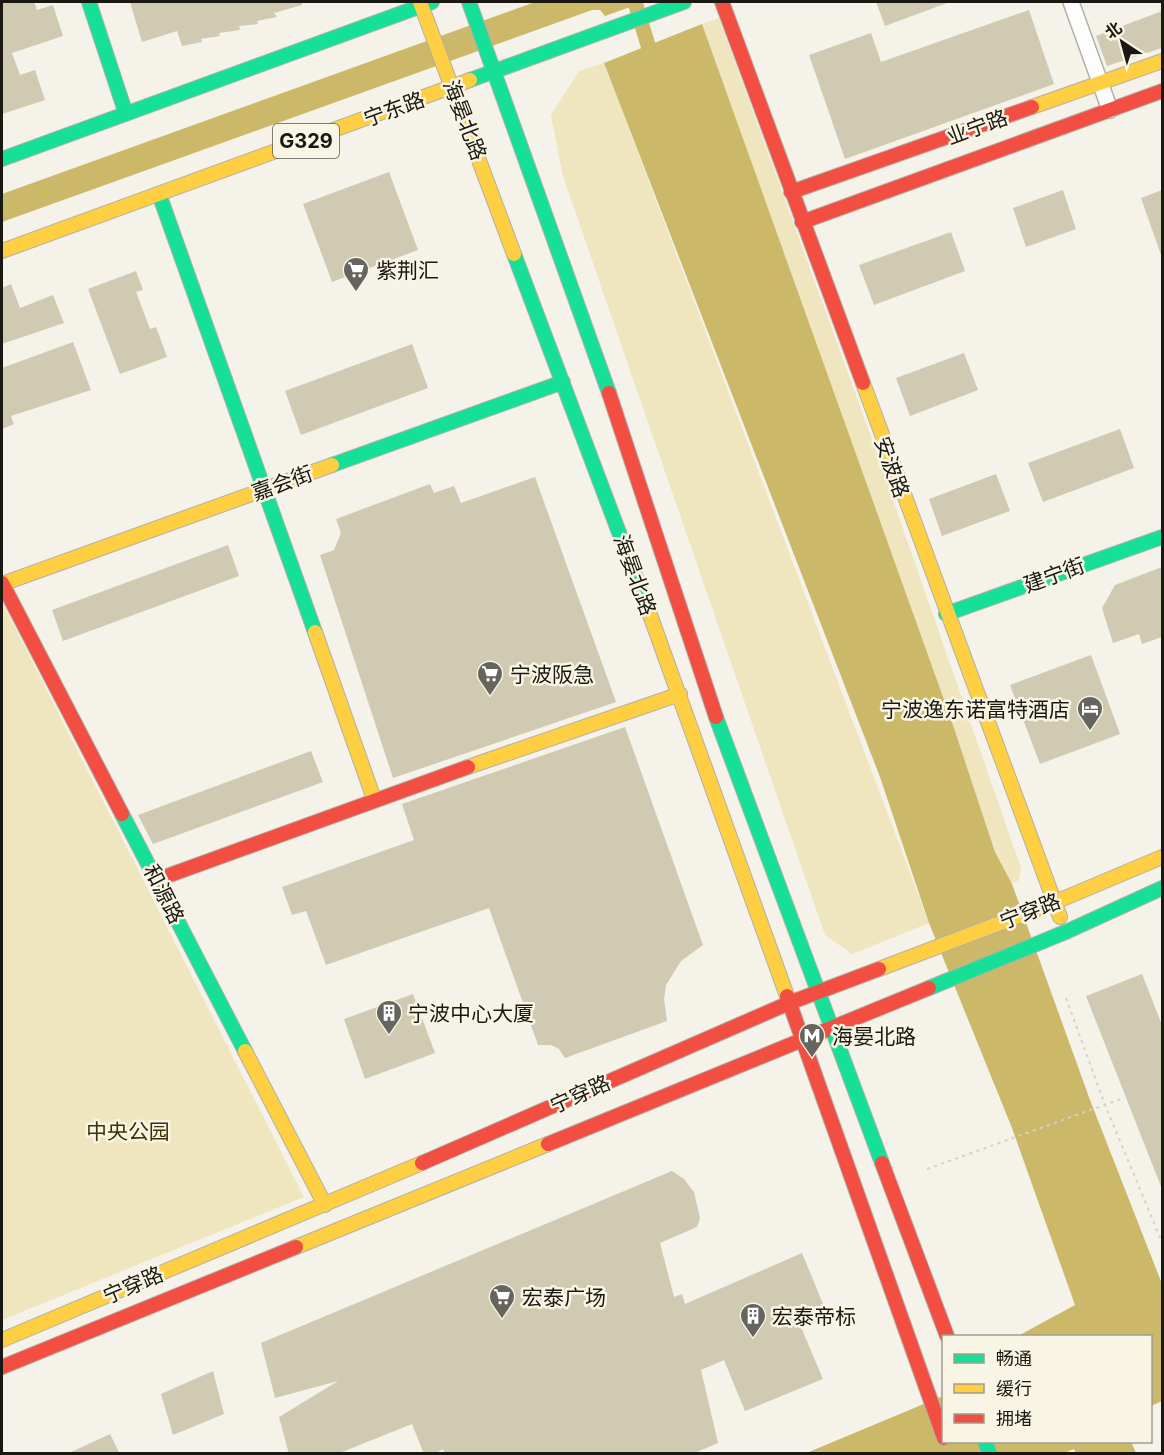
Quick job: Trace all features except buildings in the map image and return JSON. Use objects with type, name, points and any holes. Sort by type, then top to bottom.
[{"type":"main road","points":[[89,2],[126,114]]},
{"type":"main road","name":"海晏北路","points":[[469,2],[604,380],[709,699],[833,1025],[947,1335]]},
{"type":"main road","name":"宁东路","points":[[2,251],[683,2]]},
{"type":"main road","name":"安波路","points":[[722,2],[1053,903],[1068,931]]},
{"type":"main road","points":[[2,159],[425,3]]},
{"type":"main road","name":"海晏北路","points":[[425,3],[453,88],[680,694],[942,1434]]},
{"type":"main road","name":"业宁路","points":[[791,192],[1162,61]]},
{"type":"main road","name":"业宁路","points":[[802,222],[1162,91]]},
{"type":"main road","points":[[159,194],[374,799]]},
{"type":"main road","name":"嘉会街","points":[[2,584],[563,382]]},
{"type":"main road","name":"建宁街","points":[[946,614],[1162,537]]},
{"type":"main road","name":"和源路","points":[[2,584],[325,1205]]},
{"type":"main road","points":[[156,880],[374,799],[680,694]]},
{"type":"main road","name":"宁穿路","points":[[2,1340],[325,1205],[789,1003],[1053,903],[1162,857]]},
{"type":"main road","name":"宁穿路","points":[[2,1367],[833,1025],[1068,931],[1162,888]]},
{"type":"street","points":[[1071,2],[1110,110]]},
{"type":"path","points":[[1066,999],[1105,1105],[1162,1242]]},
{"type":"path","points":[[927,1169],[1010,1137],[1121,1099]]},
{"type":"green space","points":[[719,18],[869,431],[1021,868],[1019,880],[1012,884],[995,852],[952,722],[702,24]]},
{"type":"green space","points":[[604,63],[929,923],[852,954],[825,935],[563,176],[551,115],[579,71]]},
{"type":"green space","name":"中央公园","points":[[2,602],[304,1197],[2,1320]]},
{"type":"shaded area","points":[[535,2],[644,2],[605,16],[600,10],[592,10],[2,222],[2,194]]},
{"type":"shaded area","points":[[702,24],[952,722],[995,852],[1012,884],[1090,1100],[1162,1284],[1162,1401],[1152,1406],[1152,1335],[1020,1335],[1075,1305],[1012,1128],[929,923],[880,777],[604,63]]},
{"type":"shaded area","points":[[942,1396],[942,1443],[1131,1443],[1136,1453],[1076,1453],[1074,1449],[1061,1454],[804,1454]]},
{"type":"waterway","points":[[635,2],[654,65]]},
{"type":"traffic: fast","points":[[89,2],[126,114]]},
{"type":"traffic: fast","points":[[2,159],[432,2]]},
{"type":"traffic: fast","points":[[469,2],[609,393]]},
{"type":"traffic: fast","points":[[470,80],[684,2]]},
{"type":"traffic: fast","points":[[159,194],[315,632]]},
{"type":"traffic: fast","points":[[514,254],[649,612]]},
{"type":"traffic: fast","points":[[332,465],[563,382]]},
{"type":"traffic: fast","points":[[946,614],[1162,537]]},
{"type":"traffic: fast","points":[[716,717],[882,1163]]},
{"type":"traffic: fast","points":[[122,814],[245,1051]]},
{"type":"traffic: fast","points":[[929,988],[1068,931],[1162,888]]},
{"type":"traffic: fast","points":[[985,1443],[990,1454]]},
{"type":"traffic: slow","points":[[420,2],[514,254]]},
{"type":"traffic: slow","points":[[1032,107],[1162,61]]},
{"type":"traffic: slow","points":[[2,251],[470,80]]},
{"type":"traffic: slow","points":[[863,383],[1060,917]]},
{"type":"traffic: slow","points":[[2,584],[332,465]]},
{"type":"traffic: slow","points":[[649,612],[787,996]]},
{"type":"traffic: slow","points":[[315,632],[374,799]]},
{"type":"traffic: slow","points":[[468,767],[680,694]]},
{"type":"traffic: slow","points":[[879,969],[1053,903],[1162,857]]},
{"type":"traffic: slow","points":[[245,1051],[325,1205]]},
{"type":"traffic: slow","points":[[296,1247],[548,1144]]},
{"type":"traffic: slow","points":[[2,1340],[422,1163]]},
{"type":"traffic: jam","points":[[722,2],[863,383]]},
{"type":"traffic: jam","points":[[802,222],[1162,91]]},
{"type":"traffic: jam","points":[[791,192],[1032,107]]},
{"type":"traffic: jam","points":[[609,393],[716,717]]},
{"type":"traffic: jam","points":[[2,583],[122,814]]},
{"type":"traffic: jam","points":[[156,880],[468,767]]},
{"type":"traffic: jam","points":[[422,1163],[789,1003],[879,969]]},
{"type":"traffic: jam","points":[[548,1144],[929,988]]},
{"type":"traffic: jam","points":[[787,996],[942,1432]]},
{"type":"traffic: jam","points":[[882,1163],[947,1335]]},
{"type":"traffic: jam","points":[[2,1367],[296,1247]]},
{"type":"place","name":"紫荆汇","points":[[356,293]]},
{"type":"place","name":"宁波阪急","points":[[490,697]]},
{"type":"place","name":"宁波逸东诺富特酒店","points":[[1090,732]]},
{"type":"place","name":"宁波中心大厦","points":[[389,1036]]},
{"type":"place","name":"海晏北路","points":[[812,1059]]},
{"type":"place","name":"宏泰广场","points":[[502,1320]]},
{"type":"place","name":"宏泰帝标","points":[[753,1339]]}]
